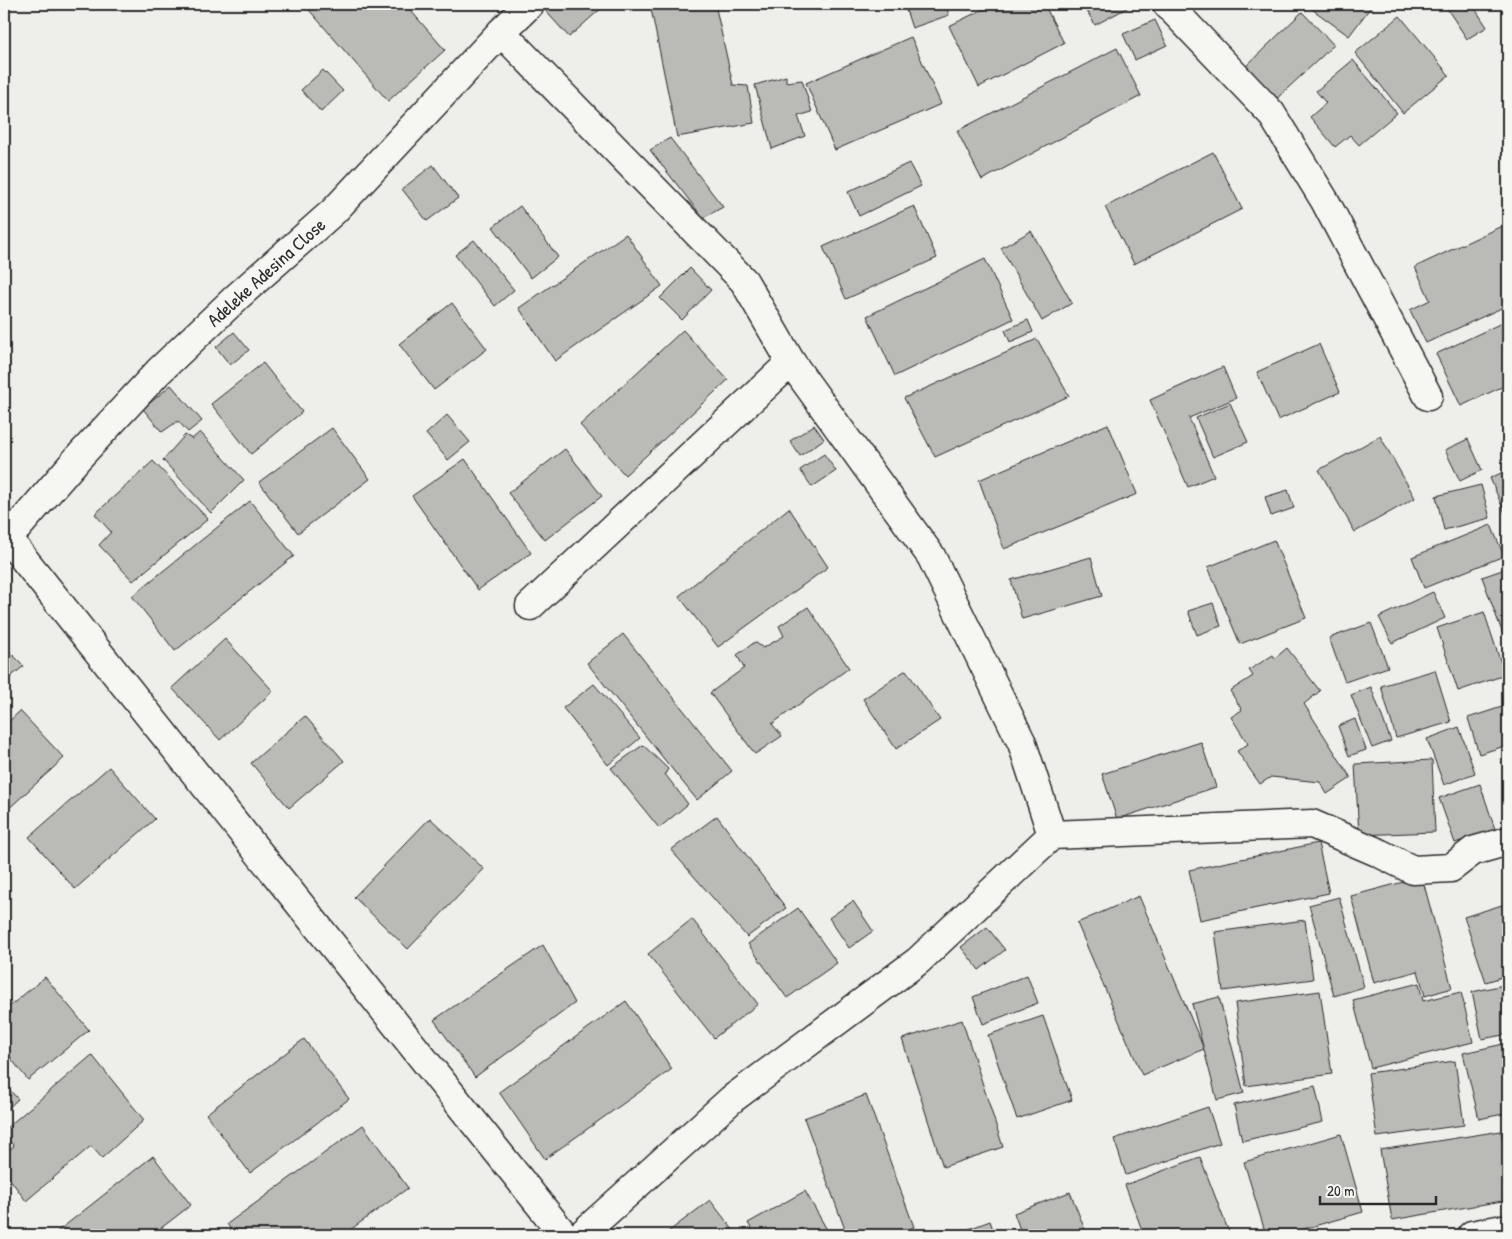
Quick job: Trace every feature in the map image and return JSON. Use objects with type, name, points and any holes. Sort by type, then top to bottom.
[{"type":"street","name":"Adeleke Adesina Close","points":[[6,541],[77,459],[159,371],[238,296],[334,211],[501,32],[530,4]]},
{"type":"street","points":[[1167,4],[1271,113],[1325,201],[1428,396]]},
{"type":"street","points":[[501,32],[744,281],[791,362],[931,556],[1022,743],[1052,835]]},
{"type":"street","points":[[530,606],[791,362]]},
{"type":"street","points":[[6,541],[564,1235]]},
{"type":"street","points":[[581,1235],[732,1100],[918,961],[1052,835],[1312,824],[1413,870],[1451,868],[1473,851],[1506,850]]},
{"type":"street","points":[[1472,1235],[1508,1228]]},
{"type":"building","points":[[304,4],[405,4],[445,50],[388,101]]},
{"type":"building","points":[[549,4],[606,4],[569,37],[543,8]]},
{"type":"building","points":[[650,4],[715,4],[733,85],[748,86],[754,123],[677,137]]},
{"type":"building","points":[[904,4],[945,4],[949,15],[912,28]]},
{"type":"building","points":[[994,4],[1044,4],[1064,43],[979,87],[949,26]]},
{"type":"building","points":[[1083,4],[1125,4],[1127,8],[1095,25]]},
{"type":"building","points":[[1305,4],[1373,4],[1349,36]]},
{"type":"building","points":[[1444,4],[1472,4],[1487,27],[1467,39]]},
{"type":"building","points":[[1302,12],[1334,45],[1273,102],[1242,70]]},
{"type":"building","points":[[1400,16],[1449,75],[1403,113],[1355,53]]},
{"type":"building","points":[[1155,20],[1167,45],[1135,60],[1123,34]]},
{"type":"building","points":[[911,37],[941,104],[835,150],[806,83]]},
{"type":"building","points":[[1117,48],[1141,96],[982,180],[957,131]]},
{"type":"building","points":[[1353,60],[1397,113],[1359,145],[1350,135],[1335,147],[1310,117],[1326,103],[1316,91]]},
{"type":"building","points":[[323,70],[343,91],[321,112],[301,90]]},
{"type":"building","points":[[786,76],[786,82],[802,80],[812,112],[798,116],[805,136],[772,149],[755,85]]},
{"type":"building","points":[[670,138],[723,207],[703,218],[650,150]]},
{"type":"building","points":[[1213,152],[1242,209],[1134,264],[1105,207]]},
{"type":"building","points":[[909,163],[921,186],[859,216],[848,192]]},
{"type":"building","points":[[433,165],[458,198],[427,221],[402,189]]},
{"type":"building","points":[[520,206],[558,257],[531,278],[493,227]]},
{"type":"building","points":[[914,206],[937,258],[846,299],[823,247]]},
{"type":"building","points":[[1508,223],[1508,305],[1426,343],[1410,310],[1430,300],[1415,267]]},
{"type":"building","points":[[1031,231],[1072,303],[1042,321],[1001,248]]},
{"type":"building","points":[[626,234],[662,286],[555,361],[519,308]]},
{"type":"building","points":[[474,240],[514,290],[495,306],[455,255]]},
{"type":"building","points":[[985,259],[1013,319],[895,376],[867,316]]},
{"type":"building","points":[[690,268],[711,290],[682,320],[660,298]]},
{"type":"building","points":[[452,303],[487,349],[434,390],[399,344]]},
{"type":"building","points":[[1028,320],[1033,332],[1010,342],[1005,330]]},
{"type":"building","points":[[1508,320],[1508,384],[1461,406],[1436,354]]},
{"type":"building","points":[[683,330],[728,380],[625,475],[580,425]]},
{"type":"building","points":[[234,332],[249,350],[230,365],[216,347]]},
{"type":"building","points":[[1037,339],[1069,396],[935,457],[904,398]]},
{"type":"building","points":[[1319,344],[1340,392],[1278,420],[1257,372]]},
{"type":"building","points":[[263,363],[302,412],[251,454],[211,404]]},
{"type":"building","points":[[1223,367],[1236,398],[1189,418],[1214,476],[1188,487],[1150,400]]},
{"type":"building","points":[[171,385],[202,421],[188,432],[178,421],[162,432],[143,409]]},
{"type":"building","points":[[1230,403],[1248,442],[1213,457],[1196,418]]},
{"type":"building","points":[[447,415],[470,442],[448,460],[426,434]]},
{"type":"building","points":[[1108,424],[1137,494],[1004,549],[979,480]]},
{"type":"building","points":[[814,425],[824,439],[800,456],[790,441]]},
{"type":"building","points":[[332,428],[370,479],[298,533],[259,482]]},
{"type":"building","points":[[200,432],[244,480],[211,513],[163,460],[185,435],[192,439]]},
{"type":"building","points":[[1380,436],[1415,498],[1355,532],[1319,470]]},
{"type":"building","points":[[1468,439],[1482,470],[1460,481],[1445,450]]},
{"type":"building","points":[[565,449],[602,496],[545,540],[508,493]]},
{"type":"building","points":[[824,454],[836,471],[812,487],[800,470]]},
{"type":"building","points":[[465,459],[531,553],[478,590],[412,496]]},
{"type":"building","points":[[153,461],[208,519],[133,581],[99,545],[111,532],[95,514]]},
{"type":"building","points":[[1508,470],[1508,520],[1490,478]]},
{"type":"building","points":[[1481,485],[1490,518],[1444,530],[1436,496]]},
{"type":"building","points":[[1288,490],[1294,508],[1271,516],[1265,497]]},
{"type":"building","points":[[250,501],[294,556],[175,651],[132,596]]},
{"type":"building","points":[[789,508],[828,567],[718,647],[679,596]]},
{"type":"building","points":[[1491,525],[1504,556],[1424,588],[1412,557]]},
{"type":"building","points":[[1274,540],[1306,618],[1240,644],[1208,567]]},
{"type":"building","points":[[1091,557],[1102,596],[1022,619],[1011,580]]},
{"type":"building","points":[[1508,568],[1508,648],[1482,577]]},
{"type":"building","points":[[1433,592],[1445,618],[1392,643],[1379,617]]},
{"type":"building","points":[[1213,603],[1221,626],[1197,635],[1188,611]]},
{"type":"building","points":[[808,607],[849,668],[772,724],[782,736],[755,754],[710,693],[744,668],[737,655],[755,642],[763,648],[784,636],[779,626]]},
{"type":"building","points":[[1484,612],[1505,675],[1458,691],[1437,628]]},
{"type":"building","points":[[1371,623],[1388,667],[1345,682],[1329,638]]},
{"type":"building","points":[[623,634],[732,771],[697,800],[587,663]]},
{"type":"building","points":[[225,639],[273,691],[220,740],[172,688]]},
{"type":"building","points":[[4,646],[24,666],[4,682]]},
{"type":"building","points":[[1287,648],[1320,691],[1304,704],[1351,778],[1327,794],[1320,782],[1271,777],[1260,784],[1237,751],[1248,744],[1231,717],[1242,710],[1230,691],[1253,676],[1249,670],[1273,655],[1275,658]]},
{"type":"building","points":[[906,670],[940,720],[896,749],[863,699]]},
{"type":"building","points":[[1435,670],[1451,722],[1396,738],[1381,686]]},
{"type":"building","points":[[594,684],[640,738],[608,765],[563,708]]},
{"type":"building","points":[[1371,687],[1391,741],[1372,748],[1351,695]]},
{"type":"building","points":[[1508,705],[1508,745],[1479,754],[1468,718]]},
{"type":"building","points":[[20,711],[64,758],[4,813],[4,726]]},
{"type":"building","points":[[305,716],[344,761],[289,808],[251,763]]},
{"type":"building","points":[[1355,719],[1366,750],[1349,756],[1338,726]]},
{"type":"building","points":[[1459,727],[1475,773],[1444,785],[1427,739]]},
{"type":"building","points":[[1201,742],[1216,787],[1117,819],[1102,774]]},
{"type":"building","points":[[643,745],[668,769],[665,774],[688,804],[659,828],[611,768]]},
{"type":"building","points":[[1432,760],[1435,832],[1359,835],[1355,764]]},
{"type":"building","points":[[109,767],[155,819],[75,889],[29,837]]},
{"type":"building","points":[[1480,784],[1495,829],[1455,843],[1439,798]]},
{"type":"building","points":[[717,816],[786,908],[747,937],[671,850]]},
{"type":"building","points":[[430,818],[484,869],[408,949],[354,897]]},
{"type":"building","points":[[1318,843],[1329,893],[1200,920],[1189,870]]},
{"type":"building","points":[[1422,877],[1452,988],[1425,996],[1418,971],[1374,983],[1351,896]]},
{"type":"building","points":[[1139,896],[1204,1049],[1142,1075],[1077,923]]},
{"type":"building","points":[[1339,897],[1364,987],[1334,996],[1309,905]]},
{"type":"building","points":[[853,901],[873,931],[849,948],[829,918]]},
{"type":"building","points":[[1502,905],[1508,925],[1508,975],[1486,982],[1464,917]]},
{"type":"building","points":[[798,908],[837,963],[787,998],[748,944]]},
{"type":"building","points":[[692,919],[758,1004],[714,1038],[648,954]]},
{"type":"building","points":[[1305,920],[1313,979],[1223,991],[1215,932]]},
{"type":"building","points":[[987,927],[1005,950],[979,970],[961,947]]},
{"type":"building","points":[[543,945],[575,1003],[475,1077],[434,1020]]},
{"type":"building","points":[[1027,975],[1038,1003],[983,1024],[973,997]]},
{"type":"building","points":[[45,977],[89,1030],[28,1080],[4,1050],[4,1011]]},
{"type":"building","points":[[1419,983],[1423,1001],[1461,992],[1473,1042],[1371,1068],[1353,1000]]},
{"type":"building","points":[[1508,984],[1508,1034],[1482,1039],[1472,992]]},
{"type":"building","points":[[1320,991],[1332,1074],[1246,1086],[1235,1003]]},
{"type":"building","points":[[1219,997],[1244,1093],[1217,1100],[1192,1004]]},
{"type":"building","points":[[626,1001],[672,1069],[545,1159],[499,1092]]},
{"type":"building","points":[[1043,1016],[1072,1100],[1017,1119],[988,1035]]},
{"type":"building","points":[[962,1020],[1003,1147],[943,1167],[902,1039]]},
{"type":"building","points":[[304,1039],[349,1099],[250,1173],[206,1114]]},
{"type":"building","points":[[1508,1043],[1508,1113],[1479,1119],[1463,1053]]},
{"type":"building","points":[[92,1055],[144,1120],[102,1158],[91,1146],[26,1201],[4,1171],[4,1155],[14,1146],[4,1135],[4,1130]]},
{"type":"building","points":[[1455,1061],[1464,1125],[1377,1137],[1368,1073]]},
{"type":"building","points":[[4,1084],[18,1099],[4,1112]]},
{"type":"building","points":[[1315,1086],[1323,1122],[1242,1141],[1234,1105]]},
{"type":"building","points":[[866,1095],[914,1227],[892,1235],[847,1235],[804,1118]]},
{"type":"building","points":[[1208,1107],[1220,1143],[1126,1175],[1114,1139]]},
{"type":"building","points":[[363,1125],[408,1188],[343,1235],[235,1235],[227,1224]]},
{"type":"building","points":[[1501,1131],[1508,1176],[1508,1200],[1392,1220],[1380,1150]]},
{"type":"building","points":[[1341,1134],[1363,1212],[1283,1235],[1266,1235],[1244,1162]]},
{"type":"building","points":[[153,1156],[191,1205],[152,1235],[53,1235]]},
{"type":"building","points":[[1200,1157],[1230,1235],[1144,1235],[1125,1185]]},
{"type":"building","points":[[805,1191],[830,1235],[755,1235],[748,1223]]},
{"type":"building","points":[[1070,1192],[1087,1235],[1022,1235],[1014,1213]]},
{"type":"building","points":[[710,1200],[737,1235],[664,1235]]},
{"type":"building","points":[[990,1221],[995,1235],[953,1235]]}]
